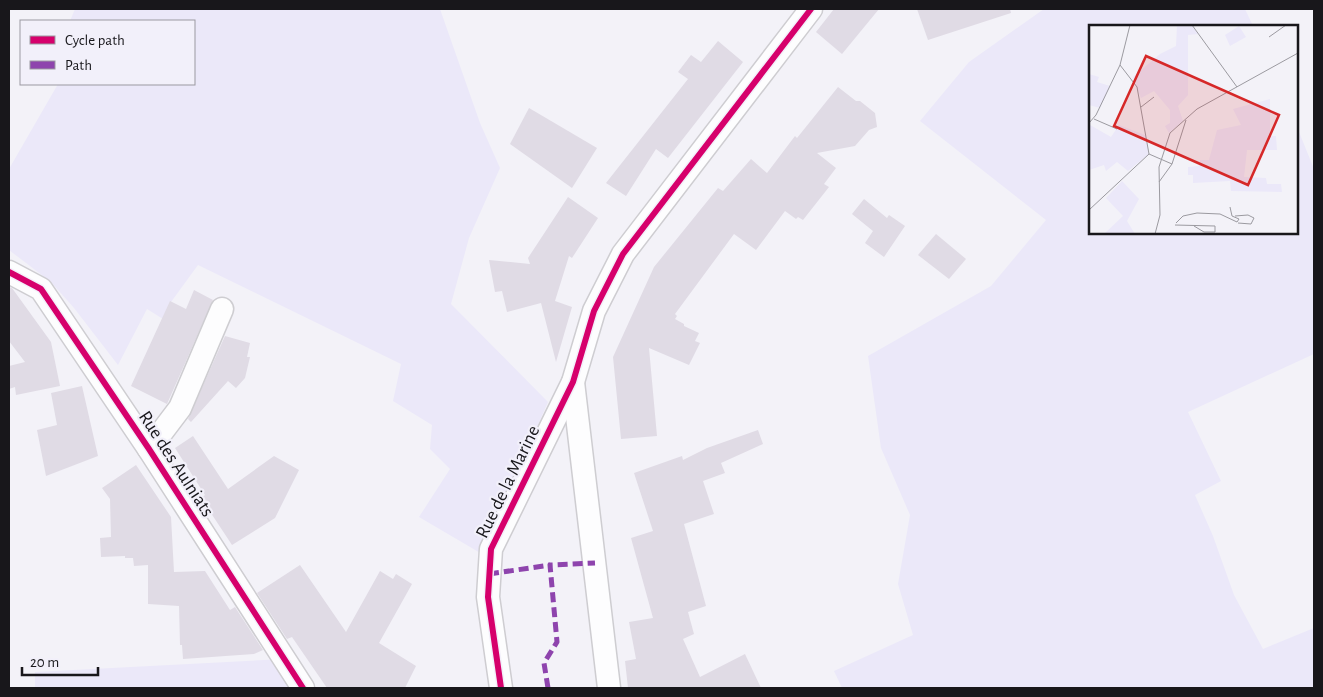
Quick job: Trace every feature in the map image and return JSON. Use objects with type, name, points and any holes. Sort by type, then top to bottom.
[{"type":"street","points":[[609,688],[573,382],[594,311],[622,254],[811,9]]},
{"type":"street","name":"Rue des Aulniats","points":[[9,272],[41,289],[149,448],[303,688]]},
{"type":"street","name":"Rue des Aulniats","points":[[149,448],[180,408],[222,308]]},
{"type":"street","name":"Rue de la Marine","points":[[501,688],[488,597],[491,549],[573,382]]},
{"type":"shaded area","points":[[75,9],[440,9],[480,123],[500,168],[469,238],[451,304],[548,402],[482,554],[419,517],[450,469],[430,449],[432,425],[393,401],[401,364],[198,265],[171,302],[163,319],[147,309],[118,365],[74,308],[51,282],[9,250],[9,169],[57,85],[195,85],[195,20],[70,20]]},
{"type":"shaded area","points":[[1044,9],[1245,9],[1253,25],[1089,25],[1089,234],[1298,234],[1298,129],[1314,169],[1314,354],[1188,412],[1221,481],[1195,495],[1213,536],[1234,595],[1263,649],[1314,628],[1314,688],[842,688],[834,671],[913,635],[898,584],[910,515],[881,448],[868,356],[991,286],[1046,220],[920,121],[969,62]]},
{"type":"shaded area","points":[[284,659],[306,688],[35,688],[35,672]]},
{"type":"building","points":[[834,9],[879,9],[842,54],[816,32]]},
{"type":"building","points":[[917,9],[1010,9],[1011,13],[928,40]]},
{"type":"building","points":[[718,41],[743,62],[668,158],[656,149],[626,196],[606,183],[688,79],[678,72],[691,55],[701,62]]},
{"type":"building","points":[[838,87],[875,113],[877,127],[869,130],[855,146],[817,153],[836,168],[824,184],[829,187],[803,220],[798,217],[796,219],[785,211],[756,250],[734,234],[675,314],[677,316],[675,319],[684,324],[684,326],[699,333],[695,341],[700,343],[689,365],[649,348],[657,436],[621,439],[613,357],[654,267],[718,188],[723,191],[751,159],[767,173],[795,136],[797,138]]},
{"type":"building","points":[[529,108],[597,148],[572,188],[510,144]]},
{"type":"building","points":[[568,197],[598,218],[572,258],[569,256],[555,301],[572,307],[556,362],[541,303],[507,312],[502,291],[495,292],[489,260],[530,264],[528,258]]},
{"type":"building","points":[[864,199],[887,218],[889,215],[905,226],[884,257],[865,243],[873,231],[852,214]]},
{"type":"building","points":[[936,234],[966,259],[949,279],[918,255]]},
{"type":"building","points":[[9,287],[12,288],[51,342],[60,386],[16,395],[15,387],[9,389],[9,366],[25,362],[9,341]]},
{"type":"building","points":[[194,290],[213,300],[167,404],[131,386],[170,301],[186,309]]},
{"type":"building","points":[[225,336],[250,343],[247,357],[250,357],[245,378],[236,388],[228,381],[191,422],[188,419]]},
{"type":"building","points":[[82,386],[98,456],[46,476],[37,430],[57,425],[51,393]]},
{"type":"building","points":[[758,430],[763,444],[721,463],[725,473],[703,481],[714,514],[684,524],[706,606],[688,612],[694,634],[683,639],[700,677],[745,654],[761,688],[628,688],[625,661],[636,659],[629,622],[653,618],[631,538],[653,531],[634,473],[682,456],[683,460],[707,448]]},
{"type":"building","points":[[193,436],[228,489],[274,456],[299,470],[275,518],[232,545],[201,498],[205,495],[175,448]]},
{"type":"building","points":[[136,465],[171,517],[174,572],[205,571],[230,610],[235,607],[263,650],[254,654],[183,659],[182,645],[180,645],[179,606],[148,604],[148,565],[134,566],[133,558],[125,558],[125,556],[101,557],[100,538],[111,537],[110,499],[102,488]]},
{"type":"building","points":[[300,565],[346,632],[380,571],[393,579],[396,574],[412,584],[379,643],[416,666],[405,688],[327,688],[292,637],[287,639],[257,593]]},
{"type":"marked path","points":[[548,688],[544,663],[557,642],[550,565],[595,563]]},
{"type":"marked path","points":[[489,574],[550,565]]},
{"type":"cycle path","points":[[501,688],[488,597],[491,549],[573,382],[594,311],[623,254],[811,9]]},
{"type":"cycle path","points":[[9,272],[41,289],[149,449],[303,688]]}]
